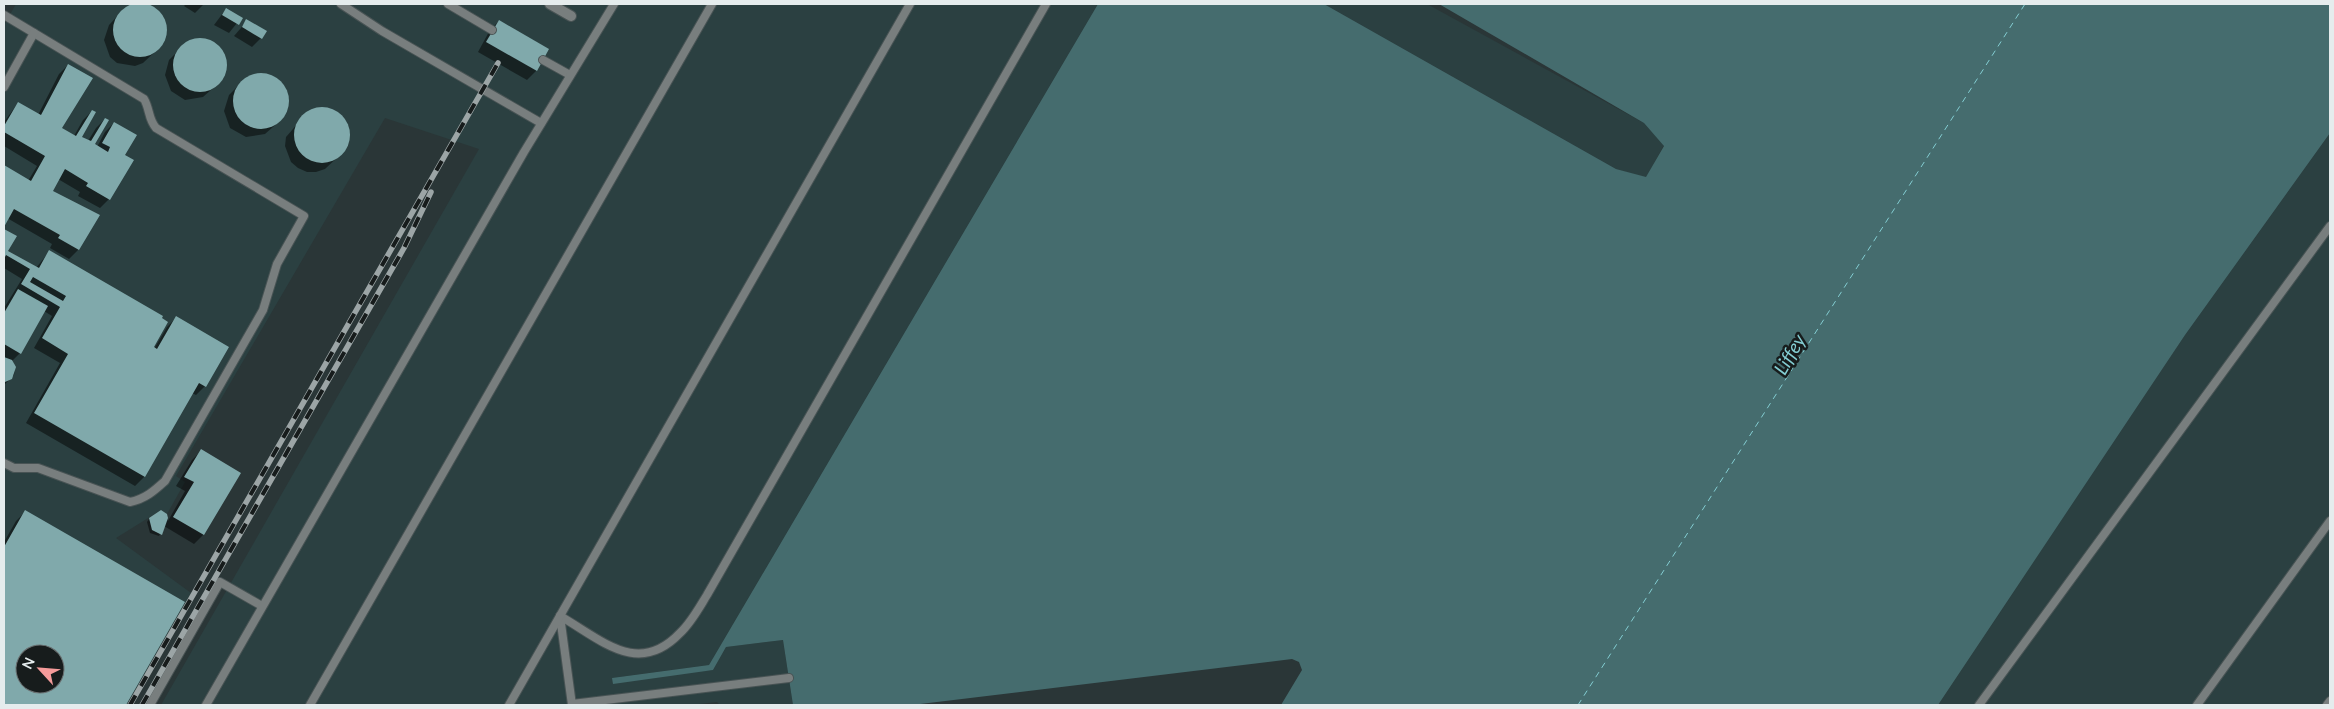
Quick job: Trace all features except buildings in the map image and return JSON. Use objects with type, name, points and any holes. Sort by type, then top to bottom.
[{"type":"street","points":[[550,4],[571,16]]},
{"type":"lane","points":[[341,4],[382,31],[541,123]]},
{"type":"lane","points":[[448,4],[492,30]]},
{"type":"lane","points":[[206,705],[541,123],[614,4]]},
{"type":"lane","points":[[310,705],[712,4]]},
{"type":"lane","points":[[509,705],[910,4]]},
{"type":"lane","points":[[560,616],[625,653],[646,655],[666,647],[682,632],[707,595],[1046,4]]},
{"type":"lane","points":[[4,15],[144,99],[148,106],[151,123],[156,128],[304,216],[277,264],[263,310],[165,481],[152,493],[140,500],[130,502],[38,468],[14,468],[4,462]]},
{"type":"lane","points":[[5,83],[34,33]]},
{"type":"lane","points":[[543,60],[570,75]]},
{"type":"lane","points":[[1978,705],[2330,226]]},
{"type":"lane","points":[[2197,705],[2330,521]]},
{"type":"lane","points":[[150,705],[220,582],[262,606]]},
{"type":"lane","points":[[560,616],[572,705],[789,678]]},
{"type":"lane","points":[[2328,705],[2330,701]]},
{"type":"shaded area","points":[[16,4],[1098,4],[709,665],[612,678],[713,670],[726,647],[783,640],[793,705],[720,705],[717,702],[691,705],[161,705],[479,149],[385,118],[176,476],[185,482],[167,514],[161,510],[116,538],[191,593],[127,705],[4,705],[4,25]]},
{"type":"shaded area","points":[[1324,4],[1427,4],[1644,123],[1664,145],[1646,178],[1616,169]]},
{"type":"shaded area","points":[[2330,133],[2330,705],[1938,705],[2185,335]]},
{"type":"water","name":"Liffey","points":[[1098,4],[1324,4],[1616,169],[1646,177],[1664,146],[1644,123],[1439,4],[2330,4],[2330,133],[2185,335],[1938,705],[1281,705],[1302,670],[1299,662],[1292,659],[912,705],[793,705],[783,640],[726,647],[713,670],[613,684],[612,678],[709,665]]},
{"type":"ferry route","points":[[1578,705],[2025,4]]},
{"type":"railway","points":[[130,705],[498,63]]},
{"type":"railway","points":[[142,705],[404,248],[431,192]]}]
